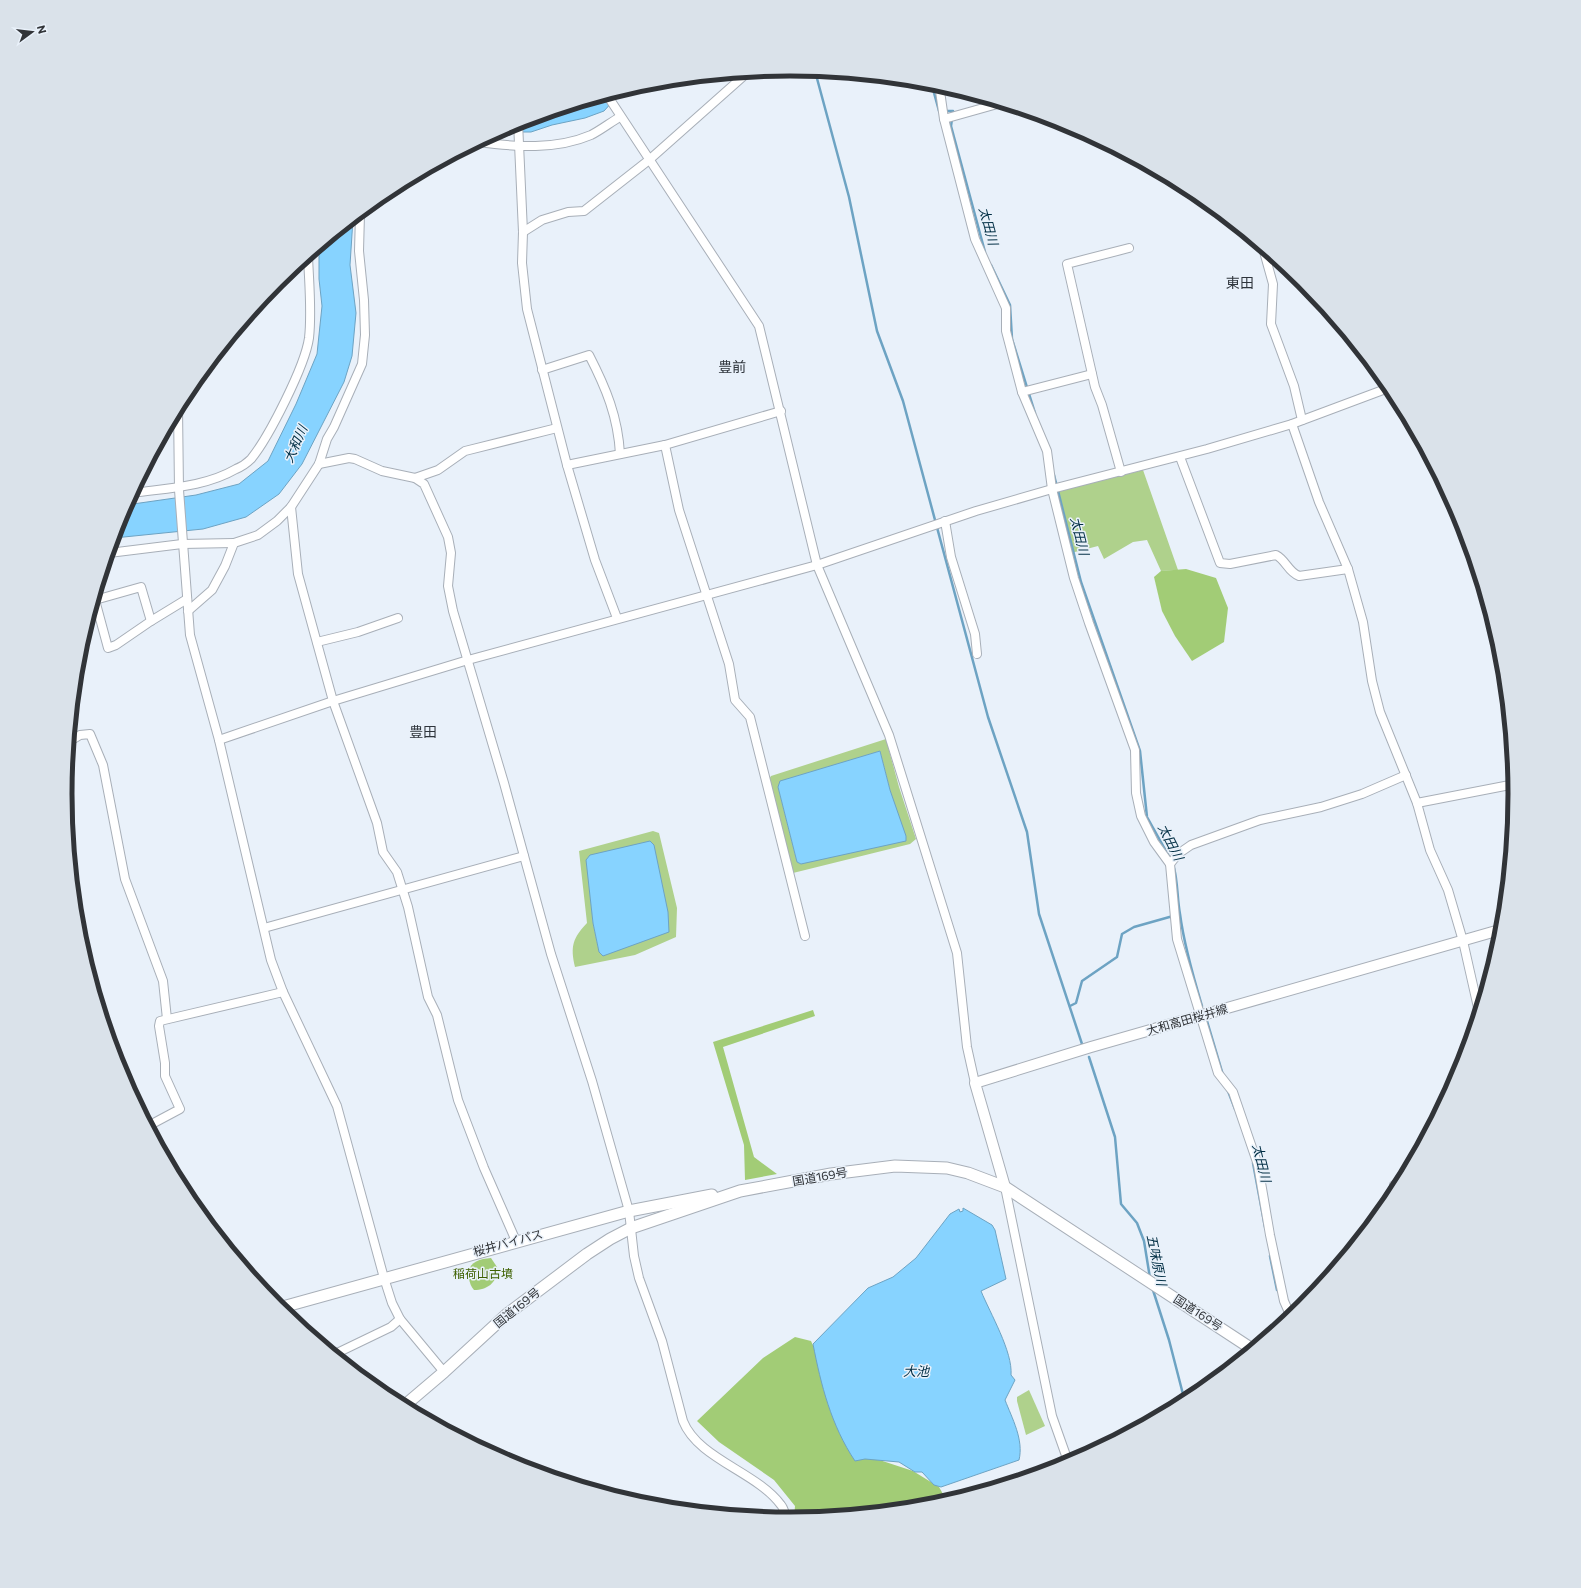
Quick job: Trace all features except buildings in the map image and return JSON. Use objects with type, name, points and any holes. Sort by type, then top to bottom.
[{"type":"highway","name":"国道169号","points":[[409,1402],[518,1306],[610,1238],[632,1228],[740,1191],[831,1174],[909,1166],[947,1168],[968,1173],[1005,1187],[1249,1347]]},
{"type":"highway","name":"桜井バイパス","points":[[286,1306],[516,1241],[629,1211],[740,1191]]},
{"type":"main road","name":"大和高田桜井線","points":[[975,1083],[1495,931]]},
{"type":"main road","points":[[975,1083],[1005,1187]]},
{"type":"street","points":[[523,232],[542,220],[568,212],[584,211],[649,160],[741,77]]},
{"type":"street","points":[[939,91],[944,119],[975,239],[1006,308],[1006,330],[1022,392],[1048,451],[1052,489],[1074,578],[1135,750],[1136,793],[1141,816],[1154,842],[1170,864],[1177,939],[1218,1072],[1233,1092],[1258,1165],[1270,1235],[1284,1301],[1289,1312]]},
{"type":"street","points":[[609,99],[759,326],[817,565],[889,735],[957,953],[967,1047],[975,1083]]},
{"type":"street","points":[[944,119],[993,105]]},
{"type":"street","points":[[489,143],[519,145],[562,143],[592,134],[619,114]]},
{"type":"street","points":[[518,129],[523,232],[522,263],[527,309],[567,465],[595,560],[617,618]]},
{"type":"street","points":[[114,552],[182,542],[234,543],[258,535],[278,521],[291,507],[319,464],[327,439],[334,427],[362,364],[365,335],[364,300],[359,251],[360,219]]},
{"type":"street","points":[[1121,472],[1092,374],[1067,264],[1129,248]]},
{"type":"street","points":[[1265,255],[1273,284],[1271,324],[1294,386],[1302,420]]},
{"type":"street","points":[[139,492],[179,488],[218,478],[238,469],[250,459],[266,436],[304,360],[309,338],[310,293],[308,262]]},
{"type":"street","points":[[542,370],[589,355],[604,384],[619,431],[620,454]]},
{"type":"street","points":[[1022,392],[1092,374]]},
{"type":"street","points":[[219,740],[332,701],[468,660],[617,618],[817,565],[945,521],[1052,489],[1180,457],[1292,424],[1385,390]]},
{"type":"street","points":[[567,465],[665,445],[781,412]]},
{"type":"street","points":[[178,419],[179,488],[190,635],[219,740],[271,960],[283,992],[337,1106],[392,1303],[400,1319],[444,1372]]},
{"type":"street","points":[[1292,424],[1319,502],[1348,569],[1363,622],[1372,681],[1380,712],[1417,803],[1430,850],[1448,890],[1463,941],[1477,1005]]},
{"type":"street","points":[[415,478],[438,470],[465,451],[557,428]]},
{"type":"street","points":[[665,445],[679,510],[729,664],[735,700],[750,717],[805,936]]},
{"type":"street","points":[[1180,457],[1220,563],[1230,564],[1276,555],[1281,558],[1292,573],[1299,576],[1348,569]]},
{"type":"street","points":[[319,464],[349,458],[382,470],[415,478],[424,484],[448,537],[451,553],[448,586],[551,954],[592,1081],[629,1211],[634,1256],[639,1278],[662,1341],[686,1428],[701,1445],[762,1485],[782,1505],[784,1512]]},
{"type":"street","points":[[291,507],[298,574],[332,701],[377,823],[383,852],[397,872],[428,997],[437,1015],[458,1100],[484,1168],[516,1241]]},
{"type":"street","points":[[945,521],[951,557],[975,634],[978,654]]},
{"type":"street","points":[[188,610],[212,590],[225,566],[234,543]]},
{"type":"street","points":[[99,599],[141,587],[151,621]]},
{"type":"street","points":[[97,606],[108,648],[116,646],[151,621],[187,599]]},
{"type":"street","points":[[317,642],[358,632],[398,618]]},
{"type":"street","points":[[75,738],[80,735],[90,734],[103,765],[125,879],[164,981],[167,1019]]},
{"type":"street","points":[[1170,864],[1178,854],[1191,845],[1260,820],[1321,806],[1362,794],[1406,775]]},
{"type":"street","points":[[1417,803],[1509,785]]},
{"type":"street","points":[[264,928],[524,856]]},
{"type":"street","points":[[152,1124],[180,1109],[165,1076],[165,1063],[159,1026],[160,1021],[283,992]]},
{"type":"street","points":[[1005,1187],[1052,1416],[1067,1457]]},
{"type":"street","points":[[1011,1211],[1015,1204],[1034,1206]]},
{"type":"street","points":[[339,1352],[390,1327],[400,1319]]},
{"type":"green space","points":[[1143,470],[1178,570],[1161,571],[1147,540],[1133,542],[1104,559],[1098,546],[1071,553],[1056,492]]},
{"type":"green space","points":[[1186,569],[1216,578],[1228,608],[1224,642],[1192,661],[1175,636],[1162,611],[1154,577],[1161,571]]},
{"type":"green space","points":[[886,739],[899,787],[916,839],[910,844],[793,873],[768,781],[771,776]],"holes":[[[880,751],[890,790],[801,864],[797,862],[778,787]]]},
{"type":"green space","points":[[653,831],[659,833],[677,908],[676,937],[635,955],[575,967],[573,953],[574,943],[579,933],[587,923],[579,851]],"holes":[[[587,860],[599,952],[593,923]]]},
{"type":"green space","points":[[813,1010],[815,1016],[723,1047],[754,1157],[777,1174],[745,1180],[744,1145],[713,1042]]},
{"type":"green space","name":"稲荷山古墳","points":[[491,1258],[497,1267],[494,1281],[484,1289],[474,1290],[469,1279],[469,1269],[474,1263],[482,1259]]},
{"type":"green space","points":[[795,1337],[811,1341],[821,1363],[849,1450],[913,1471],[939,1487],[944,1496],[884,1506],[837,1511],[795,1512],[795,1506],[774,1480],[719,1442],[697,1421],[763,1358]]},
{"type":"green space","points":[[1029,1390],[1045,1426],[1026,1435],[1017,1397]]},
{"type":"water","points":[[616,97],[604,111],[585,118],[552,125],[531,132],[512,132],[560,114]]},
{"type":"water","name":"大和川","points":[[353,224],[350,265],[356,313],[352,356],[344,382],[302,464],[279,494],[246,517],[203,529],[120,537],[134,504],[196,495],[239,484],[268,461],[296,404],[317,354],[322,306],[319,279],[319,252]]},
{"type":"water","points":[[880,751],[890,790],[906,836],[906,841],[801,864],[797,862],[778,787],[780,781]]},
{"type":"water","points":[[650,841],[654,845],[668,912],[669,932],[603,956],[599,952],[593,923],[586,860],[590,855]]},
{"type":"water","name":"大池","points":[[963,1208],[992,1225],[995,1230],[1006,1279],[981,1291],[1005,1344],[1011,1366],[1011,1375],[1015,1380],[1005,1400],[1019,1437],[1020,1452],[1019,1460],[941,1487],[934,1485],[922,1472],[915,1472],[899,1462],[865,1459],[855,1461],[833,1419],[823,1390],[813,1344],[868,1288],[893,1277],[916,1258],[950,1214],[959,1209],[960,1212],[963,1211]]},
{"type":"waterway","points":[[817,77],[849,197],[877,331],[903,401],[988,717],[1027,832],[1039,914],[1082,1044]]},
{"type":"waterway","name":"太田川","points":[[933,90],[939,111],[953,111],[953,114]]},
{"type":"waterway","name":"太田川","points":[[952,119],[951,126],[985,252]]},
{"type":"waterway","name":"太田川","points":[[991,265],[1010,305],[1012,339],[1035,413]]},
{"type":"waterway","name":"太田川","points":[[1054,475],[1081,582],[1140,751],[1147,817],[1171,860]]},
{"type":"waterway","name":"太田川","points":[[1174,868],[1184,937],[1202,1006]]},
{"type":"waterway","name":"五味原川","points":[[1070,1006],[1076,1003],[1082,981],[1117,957],[1122,934],[1134,927],[1173,916]]},
{"type":"waterway","name":"太田川","points":[[1207,1021],[1223,1075]]},
{"type":"waterway","name":"五味原川","points":[[1089,1057],[1115,1137],[1121,1204],[1137,1223],[1144,1241],[1150,1278]]},
{"type":"waterway","name":"太田川","points":[[1228,1091],[1235,1109]]},
{"type":"waterway","name":"太田川","points":[[1253,1163],[1265,1227]]},
{"type":"waterway","name":"太田川","points":[[1270,1256],[1277,1290]]},
{"type":"waterway","name":"五味原川","points":[[1152,1287],[1169,1340],[1183,1395]]},
{"type":"district","name":"東田","points":[[1240,283]]},
{"type":"district","name":"豊前","points":[[732,367]]},
{"type":"district","name":"豊田","points":[[423,732]]}]
